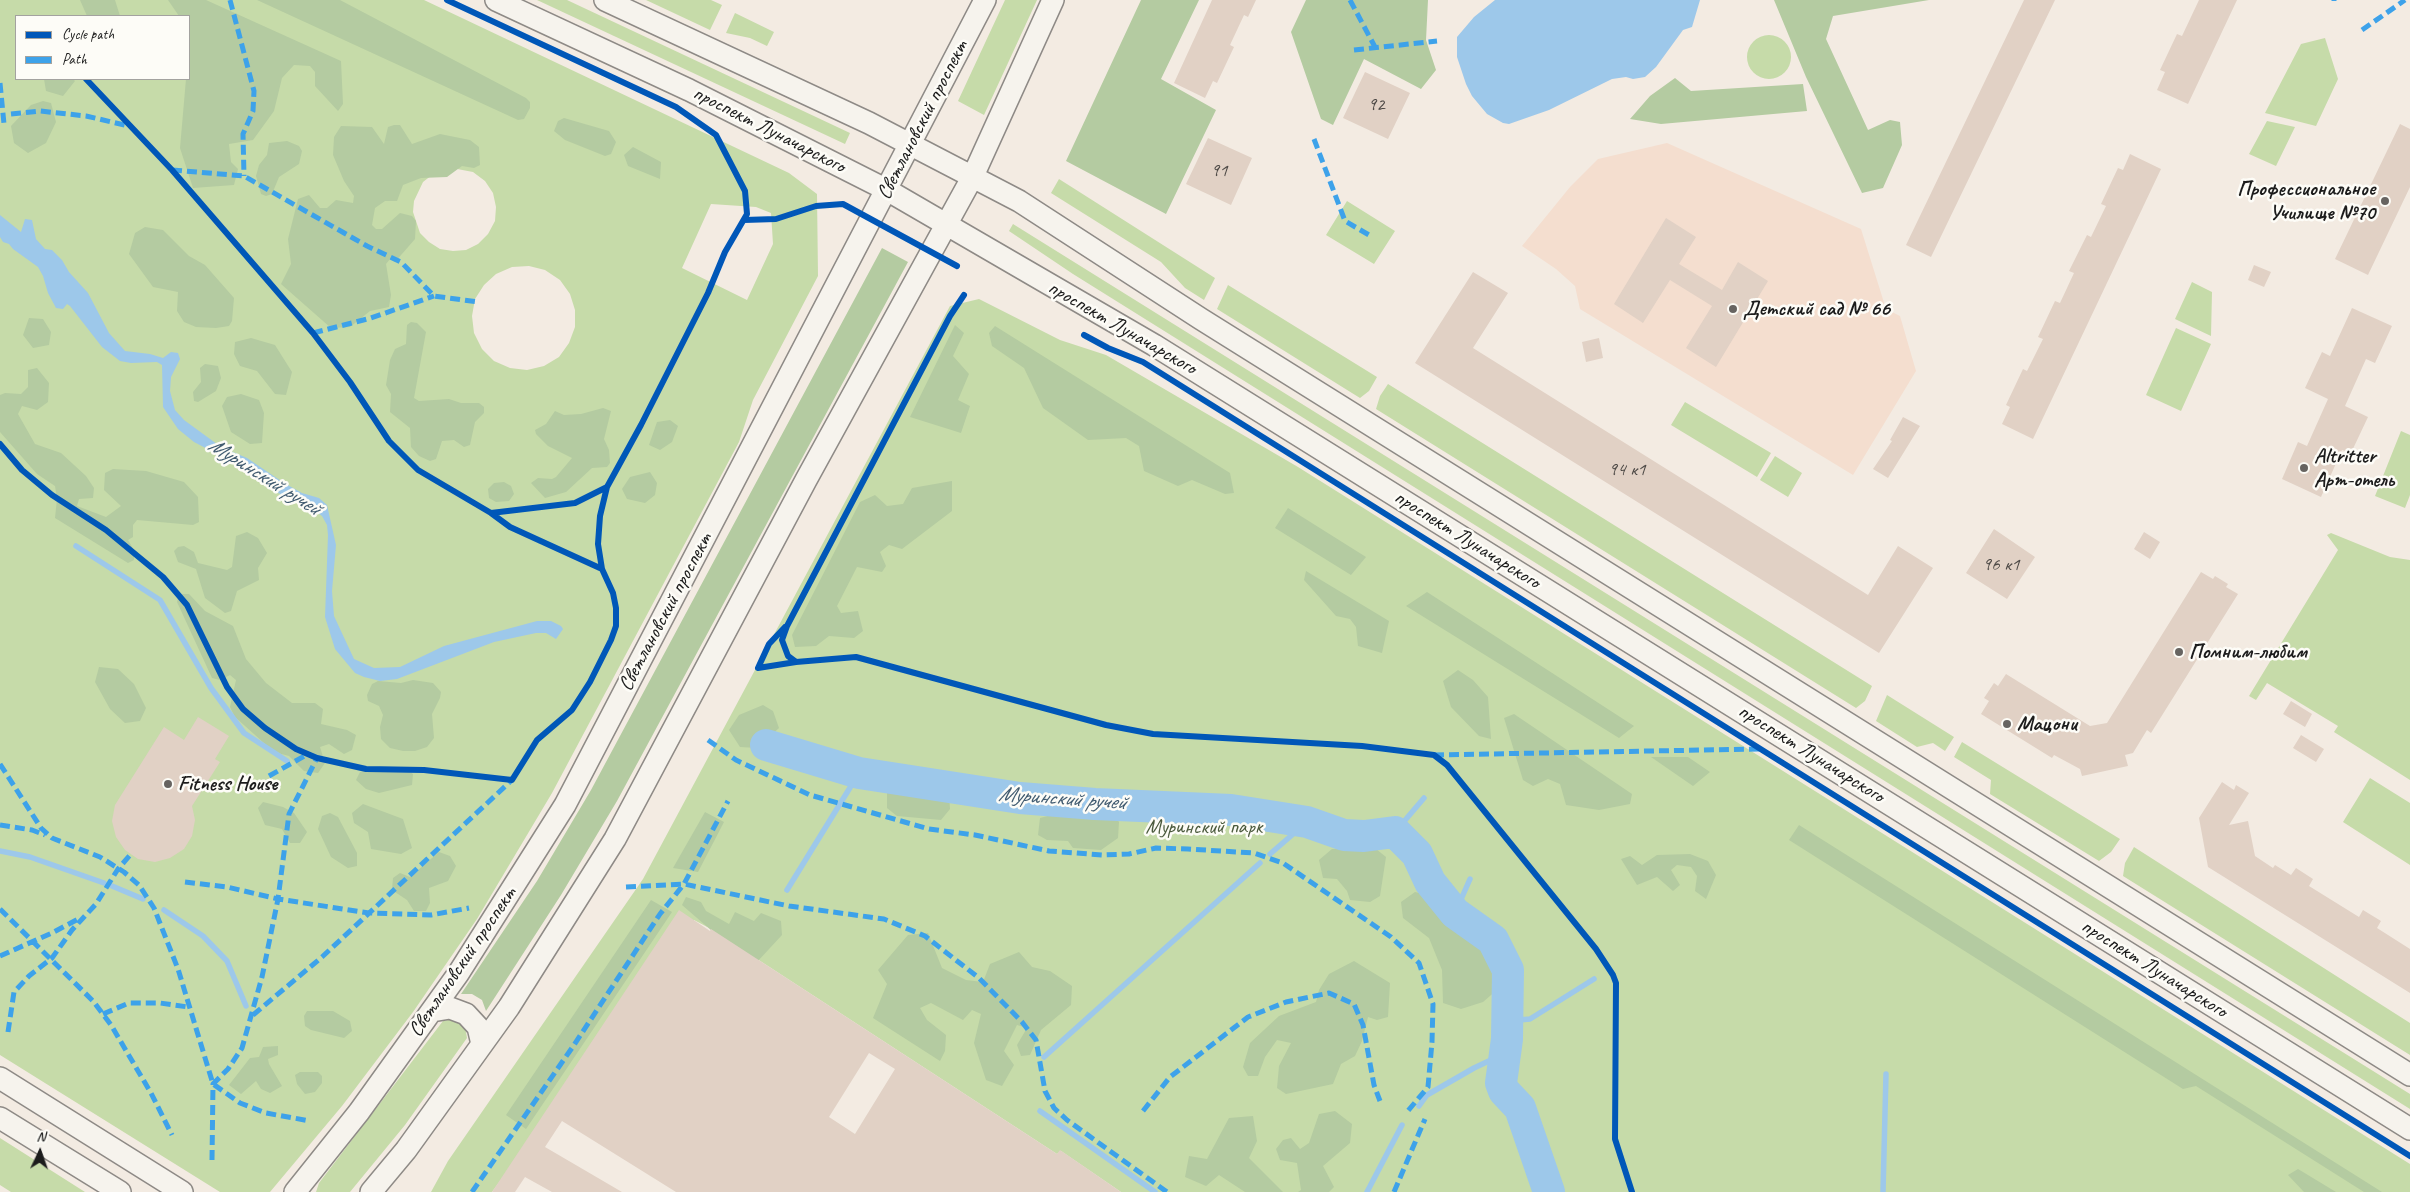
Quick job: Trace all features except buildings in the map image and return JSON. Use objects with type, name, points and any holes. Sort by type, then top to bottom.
[{"type":"main road","name":"проспект Луначарского","points":[[496,0],[689,90],[887,190],[947,224],[1162,351],[2410,1129]]},
{"type":"main road","points":[[605,0],[912,143],[1019,201],[1209,324],[2410,1075]]},
{"type":"main road","name":"Светлановский проспект","points":[[295,1192],[359,1112],[458,974],[565,806],[985,0]]},
{"type":"main road","points":[[371,1192],[406,1150],[528,979],[614,839],[973,176],[1053,0]]},
{"type":"main road","points":[[432,1011],[450,1008],[466,1014],[478,1027],[482,1044]]},
{"type":"main road","points":[[0,1078],[182,1192]]},
{"type":"main road","points":[[0,1118],[120,1192]]},
{"type":"shaded area","name":"Детский сад № 66","points":[[1667,143],[1861,229],[1886,309],[1900,316],[1916,371],[1853,475],[1580,309],[1575,286],[1556,269],[1522,246],[1570,187],[1598,159]]},
{"type":"green space","points":[[0,0],[424,0],[789,173],[817,194],[818,276],[753,400],[739,442],[552,793],[477,919],[413,1012],[342,1106],[270,1192],[220,1192],[0,1055]],"holes":[[[452,168],[473,172],[485,181],[493,193],[496,207],[495,221],[488,234],[478,244],[466,250],[440,249],[429,242],[420,233],[413,212],[414,201],[423,182],[432,175]],[[711,204],[756,207],[771,213],[773,244],[747,300],[682,268]],[[529,266],[545,270],[560,280],[570,294],[575,310],[575,327],[569,343],[559,357],[544,366],[527,370],[510,368],[494,361],[482,349],[474,333],[472,316],[475,299],[484,285],[496,274],[512,267]]]},
{"type":"green space","points":[[80,0],[115,0],[120,15],[87,15]]},
{"type":"green space","points":[[168,0],[206,0],[341,61],[343,104],[338,111],[315,86],[315,72],[310,66],[294,65],[282,78],[274,111],[253,140],[229,144],[231,162],[238,169],[234,185],[193,188],[180,148],[186,80],[190,80],[190,15],[178,15]]},
{"type":"green space","points":[[257,0],[340,0],[526,98],[530,102],[530,108],[524,119],[518,120]]},
{"type":"green space","points":[[537,0],[567,0],[850,133],[845,144]]},
{"type":"green space","points":[[646,0],[711,0],[722,5],[710,30]]},
{"type":"green space","points":[[1005,0],[1037,0],[984,115],[958,101]]},
{"type":"green space","points":[[1141,0],[1199,0],[1161,79],[1216,110],[1166,214],[1066,161]]},
{"type":"green space","points":[[1306,0],[1428,0],[1426,40],[1436,70],[1421,89],[1364,59],[1333,125],[1321,119],[1291,32]]},
{"type":"green space","points":[[1774,0],[1929,0],[1833,16],[1826,39],[1868,130],[1890,120],[1900,122],[1902,145],[1883,188],[1862,193],[1806,77]]},
{"type":"green space","points":[[735,13],[774,32],[767,46],[750,38],[726,33]]},
{"type":"green space","points":[[1769,35],[1781,39],[1787,45],[1791,57],[1787,69],[1781,75],[1769,79],[1757,75],[1751,69],[1747,57],[1751,45],[1757,39]]},
{"type":"green space","points":[[2325,38],[2338,79],[2316,126],[2265,113],[2301,44]]},
{"type":"green space","points":[[1675,78],[1691,91],[1803,84],[1807,111],[1661,124],[1630,119],[1650,96]]},
{"type":"green space","points":[[44,80],[75,81],[63,96],[46,91]]},
{"type":"green space","points":[[43,101],[51,103],[56,122],[46,143],[28,153],[14,143],[11,126],[31,105]]},
{"type":"green space","points":[[564,118],[609,131],[616,142],[611,154],[605,156],[565,140],[554,131],[558,121]]},
{"type":"green space","points":[[2267,121],[2295,127],[2276,166],[2249,154]]},
{"type":"green space","points":[[400,125],[412,144],[440,134],[470,140],[479,147],[480,165],[474,168],[462,166],[447,177],[421,178],[403,185],[397,201],[385,201],[375,208],[372,225],[376,229],[382,229],[400,213],[412,216],[416,221],[415,239],[395,262],[390,259],[386,264],[391,295],[389,307],[370,311],[350,327],[331,328],[281,284],[291,264],[288,239],[298,199],[309,195],[320,208],[327,208],[336,200],[353,203],[354,196],[344,181],[333,155],[334,137],[341,126],[372,127],[384,144],[388,127]]},
{"type":"green space","points":[[287,141],[299,146],[302,151],[299,164],[279,177],[272,194],[266,196],[261,194],[256,176],[259,165],[267,155],[269,143]]},
{"type":"green space","points":[[633,147],[661,162],[660,179],[628,166],[624,155]]},
{"type":"green space","points":[[1059,179],[1215,278],[1204,300],[1185,288],[1161,262],[1051,193]]},
{"type":"green space","points":[[1347,201],[1395,231],[1374,264],[1326,235]]},
{"type":"green space","points":[[1013,224],[2410,1094],[2410,1109],[1073,274],[1009,231]]},
{"type":"green space","points":[[145,227],[163,230],[189,256],[205,265],[234,298],[232,321],[229,326],[216,328],[196,327],[184,322],[177,311],[178,292],[153,287],[129,254],[135,233]]},
{"type":"green space","points":[[882,248],[908,262],[617,801],[561,895],[486,1011],[482,1000],[472,994],[461,994],[537,881],[591,790]]},
{"type":"green space","points":[[2192,282],[2212,292],[2211,336],[2175,319]]},
{"type":"green space","points":[[1228,285],[1377,377],[1369,391],[1360,398],[1217,309]]},
{"type":"green space","name":"Муринский парк","points":[[979,299],[1060,340],[1106,355],[1298,467],[2410,1164],[2410,1192],[1121,1192],[1061,1151],[1057,1154],[711,929],[694,920],[492,1192],[431,1192],[448,1161],[643,879],[950,306]]},
{"type":"green space","points":[[29,318],[43,319],[51,332],[49,345],[33,348],[23,335]]},
{"type":"green space","points":[[411,322],[417,323],[426,332],[414,398],[419,401],[449,399],[461,403],[479,403],[484,407],[484,413],[475,422],[470,445],[464,447],[454,440],[442,441],[436,459],[430,461],[419,456],[411,447],[410,428],[390,412],[391,394],[386,385],[390,360],[395,349],[406,344],[407,325]]},
{"type":"green space","points":[[955,325],[964,333],[953,356],[969,374],[958,400],[970,406],[961,433],[910,417]]},
{"type":"green space","points":[[995,326],[1230,473],[1234,493],[1225,494],[1192,480],[1178,486],[1144,471],[1139,446],[1126,438],[1088,440],[1043,408],[1024,368],[992,346],[989,333]]},
{"type":"green space","points":[[2176,328],[2211,344],[2181,411],[2146,395]]},
{"type":"green space","points":[[251,338],[275,345],[292,372],[286,395],[275,394],[257,371],[240,366],[234,354],[235,342]]},
{"type":"green space","points":[[205,364],[218,366],[221,378],[216,391],[198,402],[194,401],[193,392],[201,382],[200,368]]},
{"type":"green space","points":[[37,368],[49,383],[48,402],[37,410],[22,406],[18,414],[35,444],[61,453],[86,476],[94,488],[93,498],[79,499],[77,506],[106,517],[121,506],[104,490],[105,473],[113,469],[146,471],[184,482],[198,497],[199,522],[193,525],[137,520],[133,525],[133,537],[128,540],[134,550],[134,560],[128,563],[55,518],[57,499],[55,486],[37,474],[0,432],[0,395],[5,393],[21,394],[28,387],[28,370]]},
{"type":"green space","points":[[1388,384],[1872,686],[1865,701],[1856,708],[1376,409],[1380,396]]},
{"type":"green space","points":[[241,394],[259,400],[264,413],[262,443],[250,444],[231,432],[222,406],[227,397]]},
{"type":"green space","points":[[1685,402],[1771,453],[1757,477],[1671,425]]},
{"type":"green space","points":[[603,408],[611,411],[604,439],[609,450],[610,463],[607,467],[592,468],[566,492],[545,498],[531,483],[538,478],[552,479],[556,477],[572,458],[548,446],[536,434],[535,430],[546,424],[555,411],[564,415],[581,414]]},
{"type":"green space","points":[[670,420],[678,426],[672,442],[660,450],[649,445],[657,422]]},
{"type":"green space","points":[[2401,431],[2410,435],[2410,495],[2405,508],[2375,496]]},
{"type":"green space","points":[[1775,456],[1802,473],[1788,497],[1760,480]]},
{"type":"green space","points":[[650,472],[657,483],[655,495],[645,503],[627,499],[622,489],[630,477]]},
{"type":"green space","points":[[952,481],[952,511],[902,549],[889,545],[880,552],[886,566],[882,572],[857,567],[837,606],[841,613],[858,611],[863,631],[854,638],[829,636],[816,646],[795,647],[792,635],[860,502],[875,495],[887,506],[903,504],[912,488]]},
{"type":"green space","points":[[504,482],[511,486],[514,494],[509,501],[496,502],[489,498],[488,489],[494,483]]},
{"type":"green space","points":[[1288,508],[1366,557],[1351,575],[1275,528]]},
{"type":"green space","points":[[247,532],[258,538],[267,553],[258,568],[259,580],[237,591],[231,611],[225,613],[205,598],[196,569],[178,562],[174,551],[178,547],[184,546],[194,552],[198,563],[227,570],[232,567],[236,536]]},
{"type":"green space","points":[[2331,533],[2390,557],[2410,560],[2410,780],[2334,732],[2338,726],[2267,683],[2256,700],[2249,696],[2338,550],[2327,535]]},
{"type":"green space","points":[[1306,571],[1389,621],[1382,653],[1358,646],[1356,627],[1350,619],[1336,616],[1304,580]]},
{"type":"green space","points":[[1427,592],[1634,726],[1619,738],[1406,606]]},
{"type":"green space","points":[[179,594],[189,594],[205,611],[233,626],[246,659],[266,683],[292,703],[315,703],[323,709],[321,724],[347,730],[356,735],[352,750],[344,754],[329,744],[320,747],[325,763],[318,773],[304,771],[289,756],[274,752],[235,717],[230,707],[236,680],[230,675],[220,680],[212,678],[177,602]]},
{"type":"green space","points":[[99,667],[118,669],[134,684],[146,708],[140,721],[125,723],[110,709],[95,682]]},
{"type":"green space","points":[[1458,670],[1473,680],[1488,697],[1491,739],[1479,736],[1451,707],[1443,681]]},
{"type":"green space","points":[[413,680],[433,683],[441,692],[432,714],[434,738],[427,747],[415,751],[390,748],[381,739],[380,727],[383,715],[379,706],[368,701],[367,695],[372,684],[378,681],[401,683]]},
{"type":"green space","points":[[1887,695],[1954,737],[1945,751],[1933,743],[1917,747],[1876,721]]},
{"type":"green space","points":[[763,705],[773,711],[779,728],[757,748],[740,747],[729,730],[739,715]]},
{"type":"green space","points":[[1514,714],[1632,794],[1630,804],[1599,810],[1566,805],[1560,784],[1548,779],[1533,786],[1523,780],[1504,718]]},
{"type":"green space","points":[[1962,742],[2120,839],[2111,852],[2099,861],[1990,794],[1991,780],[1954,757]]},
{"type":"green space","points":[[1651,757],[1688,757],[1710,772],[1693,786]]},
{"type":"green space","points":[[402,767],[413,774],[412,785],[379,793],[366,789],[356,780],[360,772]]},
{"type":"green space","points":[[2370,778],[2410,803],[2410,865],[2343,822]]},
{"type":"green space","points":[[899,786],[942,791],[949,795],[950,809],[941,820],[897,816],[887,808],[887,790]]},
{"type":"green space","points":[[263,802],[283,807],[294,813],[307,832],[300,843],[290,843],[282,829],[265,825],[258,808]]},
{"type":"green space","points":[[363,804],[403,819],[412,848],[401,854],[371,849],[368,832],[354,823],[352,813]]},
{"type":"green space","points":[[1070,810],[1112,812],[1119,822],[1118,838],[1101,850],[1073,848],[1068,841],[1047,840],[1038,835],[1040,818]]},
{"type":"green space","points":[[705,812],[724,822],[698,872],[673,868]]},
{"type":"green space","points":[[330,813],[338,817],[357,853],[357,866],[348,868],[331,857],[318,829],[322,816]]},
{"type":"green space","points":[[1799,825],[2382,1192],[2364,1192],[2196,1086],[2183,1089],[1789,840]]},
{"type":"green space","points":[[2134,847],[2410,1023],[2410,1055],[2123,876],[2125,863]]},
{"type":"green space","points":[[1332,849],[1376,849],[1386,857],[1380,896],[1370,902],[1350,900],[1347,891],[1337,879],[1323,878],[1319,860]]},
{"type":"green space","points":[[439,852],[450,856],[456,866],[448,881],[429,888],[430,903],[426,911],[414,911],[407,900],[392,890],[393,878],[400,873],[410,877]]},
{"type":"green space","points":[[1690,854],[1708,861],[1716,875],[1706,899],[1695,891],[1697,876],[1691,867],[1677,865],[1671,870],[1680,885],[1673,891],[1657,877],[1637,885],[1621,859],[1630,856],[1642,865],[1657,855]]},
{"type":"green space","points":[[1415,892],[1431,896],[1450,918],[1484,943],[1495,962],[1498,989],[1483,1002],[1461,1009],[1443,1003],[1442,970],[1429,938],[1403,918],[1401,902]]},
{"type":"green space","points":[[686,897],[701,902],[706,911],[729,924],[735,912],[754,921],[761,913],[781,921],[782,935],[757,962],[741,956],[682,905]]},
{"type":"green space","points":[[651,900],[672,912],[526,1129],[506,1115]]},
{"type":"green space","points":[[928,933],[942,968],[966,980],[983,982],[990,964],[1019,952],[1032,967],[1050,971],[1072,986],[1071,1005],[1041,1030],[1030,1055],[1021,1056],[1017,1045],[1027,1028],[1017,1025],[1004,1051],[1014,1065],[1002,1086],[986,1080],[974,1043],[981,1014],[972,1010],[963,1020],[931,1003],[920,1008],[927,1020],[946,1035],[945,1051],[940,1061],[873,1018],[887,984],[878,970],[908,935]]},
{"type":"green space","points":[[1354,961],[1390,983],[1388,1017],[1377,1020],[1368,1017],[1362,1041],[1355,1056],[1341,1064],[1333,1084],[1286,1094],[1277,1088],[1279,1066],[1291,1043],[1277,1040],[1265,1057],[1258,1076],[1248,1076],[1243,1067],[1250,1043],[1279,1016],[1316,1002],[1319,990],[1329,974]]},
{"type":"green space","points":[[307,1011],[333,1011],[350,1021],[352,1031],[344,1038],[311,1030],[305,1026],[304,1016]]},
{"type":"green space","points":[[453,1019],[465,1027],[467,1038],[405,1125],[350,1192],[316,1192],[319,1183],[443,1021]]},
{"type":"green space","points":[[278,1046],[278,1055],[268,1059],[282,1086],[270,1093],[261,1089],[256,1081],[241,1094],[229,1085],[250,1058],[259,1057],[263,1047]]},
{"type":"green space","points":[[300,1072],[318,1072],[322,1076],[322,1083],[315,1092],[305,1094],[297,1084],[295,1075]]},
{"type":"green space","points":[[1335,1111],[1352,1124],[1350,1143],[1323,1166],[1334,1187],[1329,1192],[1298,1192],[1301,1190],[1297,1163],[1280,1160],[1276,1149],[1283,1140],[1291,1138],[1300,1149],[1309,1143],[1319,1114]]},
{"type":"green space","points":[[1253,1116],[1257,1141],[1249,1158],[1283,1192],[1245,1192],[1219,1175],[1206,1186],[1185,1177],[1189,1156],[1207,1159],[1229,1118]]},
{"type":"green space","points":[[0,1138],[85,1192],[11,1192],[0,1185]]},
{"type":"green space","points":[[2298,1169],[2336,1192],[2304,1192],[2288,1175]]},
{"type":"water","points":[[1495,0],[1700,0],[1692,27],[1683,30],[1656,67],[1645,77],[1612,79],[1549,110],[1509,124],[1503,123],[1487,114],[1472,96],[1457,57],[1457,37],[1474,17]]},
{"type":"water","points":[[0,215],[21,232],[25,219],[32,220],[36,239],[45,249],[52,250],[62,260],[69,272],[88,293],[109,333],[125,351],[150,354],[163,358],[171,352],[178,353],[180,359],[171,377],[170,391],[175,410],[184,420],[221,447],[247,458],[284,483],[302,493],[319,498],[327,505],[336,545],[332,591],[334,616],[354,659],[374,668],[400,667],[444,646],[537,621],[551,621],[561,626],[563,629],[556,639],[546,633],[536,633],[494,642],[397,679],[380,681],[355,673],[335,649],[325,617],[328,535],[327,525],[322,516],[306,504],[278,493],[244,468],[194,442],[178,429],[163,407],[162,365],[157,362],[131,363],[120,361],[102,347],[70,306],[67,304],[63,309],[56,308],[38,267],[9,244],[3,242],[0,237]]},
{"type":"waterway","points":[[76,546],[160,600],[211,688],[244,733],[287,761]]},
{"type":"waterway","name":"Муринский ручей","points":[[766,745],[859,773],[1020,798],[1095,804],[1231,810],[1307,822],[1344,835],[1364,836],[1395,832],[1417,854],[1430,882],[1455,913],[1493,940],[1508,970],[1507,1039],[1501,1083],[1504,1091],[1520,1108],[1549,1192]]},
{"type":"waterway","points":[[787,890],[859,773]]},
{"type":"waterway","points":[[1395,832],[1424,798]]},
{"type":"waterway","points":[[1270,854],[1307,822]]},
{"type":"waterway","points":[[0,851],[30,857],[104,883]]},
{"type":"waterway","points":[[1044,1057],[1260,863]]},
{"type":"waterway","points":[[1455,913],[1470,879]]},
{"type":"waterway","points":[[112,886],[143,899]]},
{"type":"waterway","points":[[164,910],[203,936],[227,961],[246,1006]]},
{"type":"waterway","points":[[1508,1021],[1530,1019],[1594,979]]},
{"type":"waterway","points":[[1419,1106],[1427,1095],[1474,1068],[1493,1059],[1505,1059]]},
{"type":"waterway","points":[[1883,1192],[1886,1074]]},
{"type":"waterway","points":[[1040,1111],[1155,1192]]},
{"type":"waterway","points":[[1367,1192],[1402,1125]]},
{"type":"marked path","points":[[230,0],[254,91],[253,111],[243,134],[244,176]]},
{"type":"marked path","points":[[1350,0],[1375,47]]},
{"type":"marked path","points":[[2362,30],[2405,0]]},
{"type":"marked path","points":[[1354,50],[1437,41]]},
{"type":"marked path","points":[[0,83],[4,124]]},
{"type":"marked path","points":[[11,114],[40,111],[86,116],[129,126]]},
{"type":"marked path","points":[[1314,139],[1345,221],[1369,235]]},
{"type":"marked path","points":[[172,170],[244,176],[367,246],[401,262],[434,296],[478,302]]},
{"type":"marked path","points":[[313,333],[371,318],[434,296]]},
{"type":"marked path","points":[[708,740],[736,760],[810,795],[929,829],[975,835],[1049,851],[1103,855],[1129,854],[1156,848],[1188,849],[1254,853],[1283,863],[1391,937],[1419,963],[1433,1004],[1432,1042],[1428,1087],[1407,1112]]},
{"type":"marked path","points":[[1434,755],[1759,749]]},
{"type":"marked path","points":[[269,776],[308,754]]},
{"type":"marked path","points":[[212,1160],[213,1084],[228,1069],[242,1048],[262,977],[278,899],[289,814],[317,758]]},
{"type":"marked path","points":[[0,764],[41,828],[52,838],[100,857],[124,872],[139,885],[154,908],[178,969],[213,1084],[240,1103],[266,1113],[310,1121]]},
{"type":"marked path","points":[[253,1015],[322,957],[512,780]]},
{"type":"marked path","points":[[472,1192],[574,1045],[660,914],[684,884],[728,801]]},
{"type":"marked path","points":[[0,825],[32,830],[45,835]]},
{"type":"marked path","points":[[8,1032],[14,992],[29,976],[52,958],[72,930],[96,904],[118,869],[131,854]]},
{"type":"marked path","points":[[185,882],[227,887],[278,899],[369,913],[431,915],[469,908]]},
{"type":"marked path","points":[[626,887],[684,884],[789,906],[884,919],[925,936],[979,978],[1022,1022],[1036,1040],[1045,1091],[1054,1108],[1067,1120],[1167,1192]]},
{"type":"marked path","points":[[0,909],[93,1001],[111,1025],[151,1093],[172,1135]]},
{"type":"marked path","points":[[0,956],[52,933],[80,918]]},
{"type":"marked path","points":[[1143,1111],[1170,1077],[1248,1017],[1286,1002],[1329,993],[1354,1004],[1363,1025],[1374,1085],[1380,1101]]},
{"type":"marked path","points":[[103,1014],[129,1003],[160,1003],[188,1007]]},
{"type":"marked path","points":[[1394,1192],[1425,1119]]},
{"type":"cycle path","points":[[87,80],[172,170],[313,333],[350,382],[389,441],[418,470],[491,513],[575,503],[607,487],[641,425],[708,293],[725,252],[747,214],[745,191],[716,135],[676,107],[447,0]]},
{"type":"cycle path","points":[[744,220],[776,219],[816,206],[843,204],[957,266]]},
{"type":"cycle path","points":[[964,295],[950,316],[787,626],[782,640],[788,656],[796,662],[856,657],[1106,725],[1153,734],[1362,746],[1434,755],[1447,765],[1596,949],[1613,975],[1616,983],[1615,1139],[1632,1192]]},
{"type":"cycle path","points":[[1084,335],[1108,348],[1143,362],[2410,1156]]},
{"type":"cycle path","points":[[0,444],[22,470],[52,495],[106,530],[163,577],[187,605],[227,687],[243,709],[265,728],[296,749],[317,758],[366,769],[424,770],[512,780],[537,740],[572,710],[590,682],[611,640],[616,626],[616,608],[613,593],[602,569],[510,527],[491,513]]},
{"type":"cycle path","points":[[602,569],[598,544],[600,516],[607,487]]},
{"type":"cycle path","points":[[785,627],[769,644],[758,668],[796,662]]},
{"type":"place","name":"Профессиональное Училище №70","points":[[2385,201]]},
{"type":"place","name":"Детский сад № 66","points":[[1733,309]]},
{"type":"place","name":"Altritter Арт-отель","points":[[2304,468]]},
{"type":"place","name":"Помним-любим","points":[[2179,652]]},
{"type":"place","name":"Мацони","points":[[2007,724]]},
{"type":"place","name":"Fitness House","points":[[168,784]]}]
